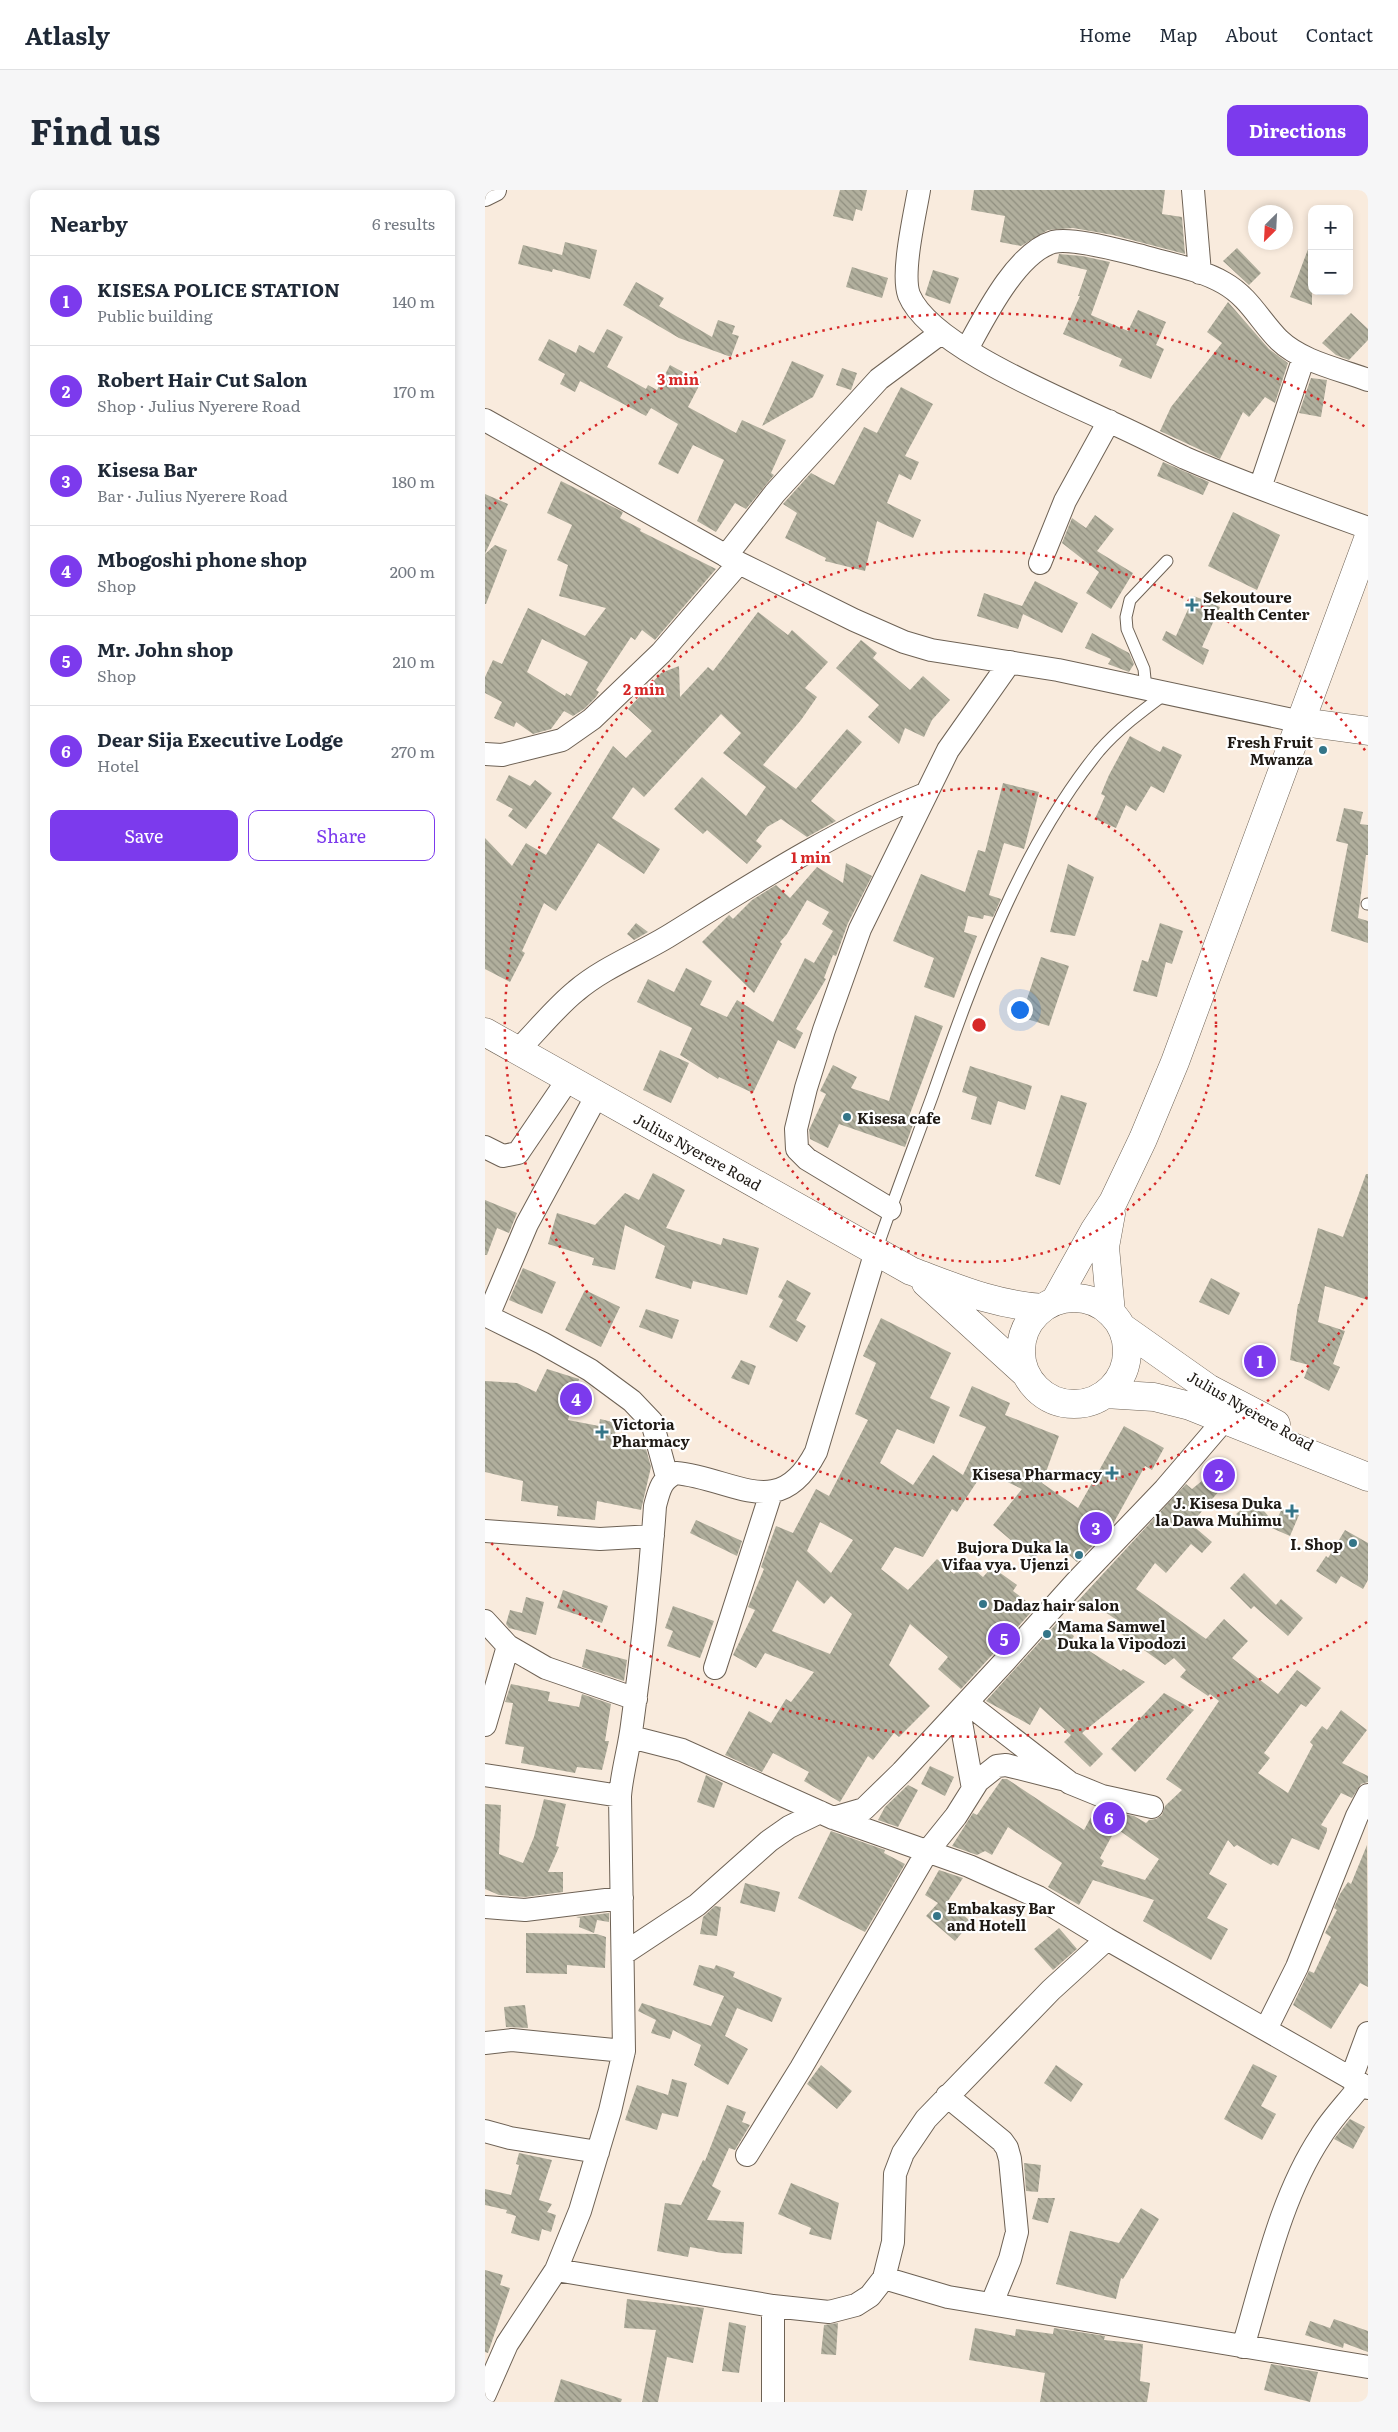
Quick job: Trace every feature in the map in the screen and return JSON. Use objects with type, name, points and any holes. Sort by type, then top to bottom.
[{"type":"main road","points":[[1026,1374],[1021,1356],[1023,1338],[1030,1321],[1049,1304],[1113,1202],[1143,1139],[1175,1062],[1368,540]]},
{"type":"main road","points":[[1302,722],[1368,731]]},
{"type":"main road","name":"Julius Nyerere Road","points":[[485,1032],[911,1271],[986,1300],[1016,1306],[1049,1304],[1075,1298],[1095,1302],[1117,1321],[1208,1388],[1267,1418],[1363,1474]]},
{"type":"main road","points":[[1113,1202],[1105,1247],[1117,1321]]},
{"type":"main road","name":"Julius Nyerere Road","points":[[911,1271],[1026,1374],[1037,1389],[1052,1399],[1061,1402],[1070,1404],[1089,1402],[1105,1394],[1118,1381],[1126,1364],[1127,1346],[1117,1321]]},
{"type":"main road","name":"Julius Nyerere Road","points":[[1105,1394],[1154,1397],[1190,1406],[1363,1474]]},
{"type":"street","points":[[485,195],[487,190]]},
{"type":"street","points":[[485,195],[495,190]]},
{"type":"street","points":[[919,190],[907,262],[908,293],[921,314],[941,333],[1039,390],[1185,458],[1368,528]]},
{"type":"street","points":[[1193,190],[1200,273]]},
{"type":"street","points":[[967,349],[990,307],[1008,280],[1029,257],[1053,242],[1079,243],[1118,250],[1200,273],[1224,283],[1243,296],[1279,340],[1304,357],[1368,380]]},
{"type":"street","points":[[485,754],[501,755],[563,740],[592,719],[661,653],[732,560],[775,493],[879,379],[941,333]]},
{"type":"street","points":[[1260,488],[1304,357]]},
{"type":"street","points":[[485,420],[732,560],[845,616],[904,642],[931,650],[1010,662],[1302,722]]},
{"type":"street","points":[[1040,563],[1065,501],[1109,421]]},
{"type":"street","points":[[890,1208],[807,1159],[797,1149],[796,1129],[806,1088],[824,1030],[860,929],[947,750],[1010,662]]},
{"type":"street","points":[[518,1050],[575,992],[596,976],[666,938],[799,857],[884,811],[925,794]]},
{"type":"street","points":[[485,1147],[503,1156],[518,1153],[569,1078]]},
{"type":"street","points":[[597,1095],[527,1224],[486,1315],[590,1370],[632,1401],[651,1422],[667,1477]]},
{"type":"street","points":[[486,2388],[507,2344],[556,2270],[580,2212],[610,2111],[624,2051],[620,1796],[622,1772],[631,1737],[636,1699],[659,1488],[667,1477],[677,1473],[757,1492],[771,1493],[786,1488],[806,1471],[816,1452],[876,1251]]},
{"type":"street","points":[[623,1954],[697,1905],[776,1837],[826,1815],[864,1809],[963,1707],[1076,1582],[1165,1489],[1225,1419]]},
{"type":"street","points":[[715,1668],[771,1493]]},
{"type":"street","points":[[485,1531],[600,1539],[653,1536]]},
{"type":"street","points":[[485,1621],[508,1646],[546,1668],[636,1699]]},
{"type":"street","points":[[485,1725],[508,1646]]},
{"type":"street","points":[[963,1707],[1062,1779]]},
{"type":"street","points":[[963,1707],[973,1789]]},
{"type":"street","points":[[631,1737],[682,1750],[826,1815],[969,1866],[1038,1897],[1107,1939],[1360,2084]]},
{"type":"street","points":[[747,2155],[801,2068],[927,1852],[956,1816],[978,1781],[997,1766],[1006,1765],[1062,1779],[1102,1796],[1153,1807]]},
{"type":"street","points":[[485,1775],[620,1796]]},
{"type":"street","points":[[1265,2029],[1297,1967],[1357,1816],[1368,1795]]},
{"type":"street","points":[[485,1907],[525,1910],[622,1898]]},
{"type":"street","points":[[556,2270],[773,2306],[829,2312],[856,2305],[870,2296],[884,2278],[893,2242],[895,2174],[903,2153],[926,2119],[1051,1990],[1107,1939]]},
{"type":"street","points":[[1243,2347],[1281,2220],[1300,2174],[1321,2136],[1360,2084],[1368,2034]]},
{"type":"street","points":[[485,2043],[512,2040],[624,2051]]},
{"type":"street","points":[[947,2096],[1002,2141],[1007,2148],[1010,2159],[1017,2232],[1010,2259],[992,2302]]},
{"type":"street","points":[[485,2131],[510,2138],[598,2152]]},
{"type":"street","points":[[884,2278],[947,2297],[992,2302],[1243,2347],[1368,2367]]},
{"type":"street","points":[[773,2306],[773,2402]]},
{"type":"lane","points":[[876,1251],[961,1012],[998,924],[1037,845],[1082,774],[1100,750],[1156,691],[1144,669],[1127,629],[1126,617],[1130,600],[1167,560]]},
{"type":"building","points":[[840,190],[867,190],[862,211],[856,209],[853,221],[833,216]]},
{"type":"building","points":[[974,190],[1165,190],[1162,214],[1182,217],[1185,254],[1113,235],[1073,228],[1048,230],[1021,246],[1000,242],[1005,216],[971,210]]},
{"type":"building","points":[[565,242],[597,250],[590,279],[553,269],[552,272],[518,264],[523,245],[562,255]]},
{"type":"building","points":[[1237,248],[1261,273],[1249,285],[1223,261]]},
{"type":"building","points":[[1308,249],[1308,295],[1312,295],[1312,305],[1290,297]]},
{"type":"building","points":[[1059,254],[1082,256],[1110,262],[1091,315],[1128,331],[1138,310],[1166,322],[1156,345],[1164,349],[1151,379],[1119,366],[1122,359],[1063,334],[1080,296],[1078,296],[1087,270],[1057,263]]},
{"type":"building","points":[[852,267],[888,278],[882,298],[846,287]]},
{"type":"building","points":[[933,270],[959,278],[950,304],[925,295]]},
{"type":"building","points":[[636,282],[664,298],[659,306],[712,337],[718,320],[735,326],[732,334],[739,336],[731,357],[679,338],[623,305]]},
{"type":"building","points":[[1228,302],[1269,349],[1288,363],[1275,403],[1265,397],[1249,417],[1243,412],[1220,459],[1160,431],[1171,407],[1222,343],[1207,332]]},
{"type":"building","points":[[1351,313],[1368,329],[1368,340],[1349,360],[1336,355],[1322,343]]},
{"type":"building","points":[[607,329],[623,337],[607,367],[646,389],[648,385],[657,390],[670,365],[701,382],[688,407],[736,433],[742,420],[786,440],[771,473],[774,475],[746,509],[735,503],[716,532],[697,521],[724,460],[693,445],[678,474],[658,464],[678,424],[651,408],[646,416],[580,381],[575,392],[560,384],[565,374],[538,360],[549,339],[576,353],[579,345],[594,353]]},
{"type":"building","points":[[792,361],[824,375],[813,397],[762,426]]},
{"type":"building","points":[[842,368],[857,373],[851,390],[836,385]]},
{"type":"building","points":[[1311,378],[1327,380],[1321,417],[1299,413]]},
{"type":"building","points":[[901,387],[933,404],[905,456],[919,462],[911,480],[899,474],[887,503],[921,520],[913,538],[877,521],[865,571],[825,561],[826,558],[785,538],[797,513],[783,504],[811,473],[834,485],[864,427],[877,433]]},
{"type":"building","points":[[1163,462],[1209,482],[1203,495],[1157,476]]},
{"type":"building","points":[[561,481],[623,512],[620,518],[641,529],[640,531],[716,569],[655,640],[642,630],[635,640],[631,637],[596,690],[599,692],[596,697],[584,709],[573,716],[564,711],[551,729],[533,734],[516,722],[514,727],[494,718],[502,702],[485,693],[485,677],[493,660],[502,664],[528,608],[585,636],[606,608],[559,596],[568,565],[557,560],[572,525],[547,513]],"holes":[[[542,639],[588,662],[571,696],[566,693],[565,696],[527,672]]]},
{"type":"building","points":[[485,494],[508,504],[485,554]]},
{"type":"building","points":[[1233,512],[1280,535],[1257,590],[1208,566]]},
{"type":"building","points":[[1095,515],[1114,529],[1097,551],[1133,573],[1111,609],[1086,593],[1099,572],[1062,543],[1072,518],[1086,528]]},
{"type":"building","points":[[495,545],[507,550],[486,604],[485,604],[485,554]]},
{"type":"building","points":[[1035,581],[1078,603],[1062,633],[1023,614],[1018,629],[977,616],[984,593],[1022,606]]},
{"type":"building","points":[[1194,596],[1220,607],[1202,647],[1209,650],[1203,665],[1162,640],[1166,631],[1176,636]]},
{"type":"building","points":[[758,612],[788,635],[792,630],[828,662],[805,688],[817,697],[801,720],[763,765],[796,789],[847,729],[862,742],[811,801],[836,821],[807,837],[781,819],[767,827],[756,841],[762,846],[747,864],[707,830],[703,834],[674,809],[702,777],[746,816],[766,787],[723,753],[741,733],[721,714],[644,797],[633,787],[612,818],[660,849],[644,874],[598,843],[556,911],[544,903],[522,951],[525,953],[510,982],[485,969],[485,838],[512,866],[526,843],[546,855],[613,746],[626,758],[652,731],[628,709],[661,673],[679,666],[680,697],[708,667],[713,671]]},
{"type":"building","points":[[1092,633],[1129,653],[1134,664],[1129,672],[1108,664],[1111,659],[1085,648]]},
{"type":"building","points":[[861,640],[877,653],[873,658],[910,690],[923,676],[950,700],[932,720],[924,737],[905,728],[899,744],[868,717],[879,705],[836,668]]},
{"type":"building","points":[[1130,736],[1160,752],[1163,746],[1182,755],[1164,793],[1151,786],[1136,811],[1126,805],[1116,828],[1095,819],[1105,796],[1101,794],[1109,775]]},
{"type":"building","points":[[509,775],[530,786],[535,780],[552,793],[526,829],[508,816],[513,809],[496,800]]},
{"type":"building","points":[[1003,783],[1039,792],[1024,849],[1004,843],[989,895],[1001,899],[993,917],[984,915],[983,919],[968,916],[964,932],[977,936],[954,998],[924,987],[934,958],[893,941],[921,874],[965,892],[978,850],[985,852]]},
{"type":"building","points":[[1344,808],[1363,812],[1360,824],[1368,825],[1368,855],[1366,855],[1358,918],[1368,921],[1368,943],[1331,931],[1348,844],[1336,841]]},
{"type":"building","points":[[846,863],[872,876],[848,923],[836,956],[833,955],[824,978],[826,979],[796,1029],[803,1033],[795,1049],[778,1040],[753,1093],[719,1077],[718,1079],[680,1055],[692,1028],[637,1002],[648,979],[674,992],[686,968],[712,981],[700,1005],[727,1017],[737,1000],[773,1022],[805,958],[814,963],[833,931],[822,924],[829,912],[807,900],[787,934],[780,942],[782,944],[754,993],[702,942],[729,915],[733,919],[752,900],[776,885],[790,898],[817,867],[843,883]]},
{"type":"building","points":[[1068,864],[1094,877],[1075,936],[1050,932]]},
{"type":"building","points":[[636,923],[648,932],[634,940],[627,934]]},
{"type":"building","points":[[1160,923],[1183,931],[1172,964],[1166,962],[1157,997],[1133,991],[1142,960],[1148,962]]},
{"type":"building","points":[[1041,957],[1069,966],[1049,1026],[1021,1017]]},
{"type":"building","points":[[915,1015],[943,1026],[908,1119],[915,1119],[905,1147],[839,1124],[828,1148],[810,1139],[809,1130],[826,1094],[820,1091],[833,1065],[857,1077],[851,1088],[889,1101]]},
{"type":"building","points":[[660,1050],[689,1063],[671,1103],[643,1090]]},
{"type":"building","points":[[970,1066],[1032,1086],[1025,1110],[998,1101],[991,1125],[971,1119],[977,1097],[962,1092]]},
{"type":"building","points":[[1061,1095],[1087,1103],[1060,1185],[1035,1176]]},
{"type":"building","points":[[653,1173],[685,1190],[666,1228],[721,1245],[723,1238],[759,1248],[747,1295],[693,1281],[691,1289],[655,1278],[665,1246],[625,1225],[615,1270],[592,1265],[594,1258],[548,1244],[557,1213],[595,1225],[625,1193],[639,1200]]},
{"type":"building","points":[[1366,1174],[1368,1174],[1368,1300],[1325,1286],[1318,1322],[1345,1331],[1333,1364],[1340,1367],[1329,1391],[1304,1378],[1309,1365],[1290,1360],[1298,1304],[1318,1228],[1343,1237]]},
{"type":"building","points":[[485,1200],[517,1213],[509,1233],[497,1228],[487,1255],[485,1255]]},
{"type":"building","points":[[523,1268],[556,1282],[542,1314],[509,1300]]},
{"type":"building","points":[[1211,1278],[1240,1293],[1229,1315],[1199,1302]]},
{"type":"building","points":[[787,1280],[811,1293],[796,1320],[806,1326],[797,1342],[769,1327],[783,1300],[778,1297]]},
{"type":"building","points":[[585,1290],[620,1307],[601,1347],[565,1330]]},
{"type":"building","points":[[646,1309],[679,1320],[672,1339],[639,1327]]},
{"type":"building","points":[[881,1318],[951,1353],[930,1398],[950,1407],[934,1444],[897,1429],[880,1463],[913,1485],[933,1455],[963,1475],[986,1427],[959,1416],[972,1386],[1010,1403],[1005,1415],[1059,1436],[1042,1483],[1078,1508],[1124,1426],[1164,1448],[1152,1470],[1145,1466],[1113,1524],[1077,1562],[1052,1540],[1033,1559],[993,1525],[1022,1489],[984,1471],[957,1512],[952,1509],[923,1557],[895,1547],[881,1569],[908,1590],[937,1559],[954,1574],[965,1562],[983,1577],[992,1567],[1017,1585],[1013,1591],[1035,1608],[961,1689],[938,1669],[948,1657],[910,1624],[889,1665],[930,1706],[899,1737],[894,1733],[873,1760],[868,1756],[840,1802],[804,1781],[809,1772],[773,1753],[762,1772],[725,1755],[749,1711],[771,1723],[786,1699],[791,1702],[814,1672],[765,1653],[756,1668],[733,1655],[755,1610],[748,1607],[764,1569],[761,1567],[776,1526],[793,1533],[816,1489],[829,1496],[868,1420],[855,1414],[876,1363],[863,1356]],"holes":[[[820,1522],[853,1540],[831,1573],[807,1551]],[[797,1580],[824,1604],[831,1596],[852,1614],[830,1654],[772,1631]]]},
{"type":"building","points":[[741,1360],[756,1366],[749,1385],[731,1378]]},
{"type":"building","points":[[547,1369],[579,1379],[568,1420],[599,1426],[600,1419],[617,1423],[614,1440],[645,1445],[651,1467],[641,1510],[597,1501],[595,1520],[557,1516],[558,1506],[521,1501],[523,1481],[485,1472],[485,1381],[517,1383],[536,1392]]},
{"type":"building","points":[[1213,1472],[1225,1484],[1191,1524],[1212,1542],[1202,1553],[1191,1544],[1166,1573],[1155,1563],[1136,1589],[1206,1639],[1224,1619],[1248,1641],[1232,1658],[1278,1694],[1297,1670],[1321,1688],[1306,1707],[1301,1704],[1264,1753],[1270,1758],[1258,1773],[1288,1793],[1313,1745],[1310,1742],[1322,1726],[1327,1730],[1341,1710],[1367,1730],[1342,1763],[1368,1776],[1368,1782],[1361,1784],[1352,1798],[1341,1793],[1321,1825],[1327,1828],[1327,1831],[1319,1850],[1292,1838],[1278,1866],[1273,1863],[1271,1865],[1237,1845],[1234,1847],[1228,1840],[1209,1874],[1227,1884],[1207,1918],[1228,1929],[1211,1960],[1143,1921],[1154,1900],[1093,1880],[1079,1905],[1048,1887],[1062,1863],[1008,1827],[992,1855],[985,1851],[977,1855],[952,1846],[973,1813],[977,1815],[1002,1779],[1007,1779],[1084,1830],[1096,1808],[1134,1816],[1146,1823],[1149,1820],[1156,1819],[1162,1815],[1165,1806],[1182,1790],[1166,1779],[1219,1701],[1210,1694],[1208,1696],[1180,1677],[1186,1670],[1174,1658],[1165,1665],[1120,1633],[1126,1626],[1096,1606],[1091,1612],[1077,1602],[1186,1484],[1192,1489]],"holes":[[[1116,1828],[1159,1859],[1145,1880],[1101,1866],[1104,1861],[1100,1858]]]},
{"type":"building","points":[[1254,1499],[1275,1524],[1282,1508],[1299,1515],[1290,1536],[1256,1521],[1248,1527],[1236,1514]]},
{"type":"building","points":[[696,1520],[742,1541],[737,1556],[690,1533]]},
{"type":"building","points":[[1345,1530],[1368,1543],[1368,1580],[1363,1589],[1341,1576],[1336,1584],[1316,1571],[1326,1556],[1328,1558]]},
{"type":"building","points":[[1244,1573],[1276,1605],[1281,1599],[1303,1618],[1288,1636],[1254,1606],[1251,1609],[1230,1588]]},
{"type":"building","points":[[563,1590],[608,1606],[602,1623],[557,1608]]},
{"type":"building","points":[[526,1597],[544,1602],[536,1635],[509,1628],[506,1624],[510,1610],[522,1613]]},
{"type":"building","points":[[673,1606],[714,1621],[700,1658],[667,1646],[673,1631],[665,1628]]},
{"type":"building","points":[[1057,1623],[1074,1636],[1072,1640],[1121,1671],[1123,1669],[1145,1682],[1082,1733],[1103,1754],[1090,1767],[1064,1742],[1071,1735],[1040,1707],[1030,1725],[986,1701]]},
{"type":"building","points":[[586,1649],[627,1660],[624,1681],[582,1667]]},
{"type":"building","points":[[511,1684],[550,1692],[548,1701],[579,1707],[582,1694],[611,1704],[605,1741],[609,1741],[602,1770],[577,1767],[575,1773],[521,1763],[524,1747],[505,1744],[513,1703],[505,1702]]},
{"type":"building","points":[[1164,1693],[1194,1710],[1135,1772],[1111,1749]]},
{"type":"building","points":[[930,1766],[954,1777],[945,1796],[921,1784]]},
{"type":"building","points":[[706,1775],[723,1783],[714,1808],[697,1802]]},
{"type":"building","points":[[908,1785],[918,1790],[898,1827],[878,1820],[885,1807]]},
{"type":"building","points":[[544,1799],[566,1804],[556,1846],[559,1847],[548,1872],[563,1872],[563,1892],[525,1897],[499,1895],[485,1889],[485,1804],[501,1805],[499,1854],[523,1863],[534,1837]]},
{"type":"building","points":[[831,1831],[885,1850],[884,1853],[905,1864],[865,1932],[798,1898]]},
{"type":"building","points":[[1367,1845],[1368,1987],[1360,1983],[1331,2029],[1293,2005],[1309,1971],[1314,1973],[1331,1937],[1325,1933],[1337,1910],[1334,1908],[1348,1882],[1351,1884]]},
{"type":"building","points":[[939,1870],[963,1878],[948,1901],[971,1922],[955,1941],[926,1916],[938,1903],[925,1895]]},
{"type":"building","points":[[745,1883],[780,1892],[775,1912],[740,1903]]},
{"type":"building","points":[[715,1906],[721,1907],[717,1936],[700,1934],[703,1917]]},
{"type":"building","points":[[609,1913],[609,1922],[597,1920],[594,1933],[579,1927],[580,1918],[576,1917]]},
{"type":"building","points":[[1059,1928],[1077,1949],[1053,1970],[1034,1949]]},
{"type":"building","points":[[526,1933],[597,1934],[606,1937],[605,1968],[567,1965],[567,1974],[526,1973]]},
{"type":"building","points":[[699,1965],[714,1969],[716,1965],[735,1972],[733,1977],[782,1998],[772,2022],[737,2008],[725,2036],[748,2049],[728,2085],[694,2065],[701,2045],[673,2030],[670,2039],[651,2033],[656,2020],[638,2011],[642,2003],[711,2026],[724,1996],[693,1985]]},
{"type":"building","points":[[525,2005],[528,2028],[506,2027],[504,2007]]},
{"type":"building","points":[[1253,2064],[1277,2076],[1261,2106],[1276,2114],[1262,2140],[1224,2119]]},
{"type":"building","points":[[821,2065],[852,2091],[837,2109],[807,2084]]},
{"type":"building","points":[[1056,2065],[1083,2084],[1071,2102],[1044,2083]]},
{"type":"building","points":[[672,2079],[687,2083],[678,2117],[662,2113],[657,2130],[625,2120],[637,2085],[668,2095]]},
{"type":"building","points":[[727,2105],[746,2112],[742,2122],[750,2125],[735,2150],[729,2148],[712,2186],[721,2191],[707,2220],[744,2222],[742,2254],[722,2253],[690,2247],[688,2257],[657,2251],[665,2203],[681,2205],[703,2160],[705,2161]]},
{"type":"building","points":[[1350,2119],[1365,2127],[1353,2149],[1334,2139]]},
{"type":"building","points":[[519,2153],[552,2160],[539,2200],[552,2204],[547,2212],[556,2215],[551,2232],[542,2229],[539,2241],[511,2233],[516,2216],[506,2213],[507,2210],[485,2205],[485,2189],[511,2195],[519,2165],[516,2164]]},
{"type":"building","points":[[1024,2163],[1041,2165],[1038,2192],[1026,2191]]},
{"type":"building","points":[[791,2183],[839,2203],[831,2240],[809,2234],[811,2228],[778,2214]]},
{"type":"building","points":[[1038,2198],[1055,2198],[1048,2223],[1032,2219]]},
{"type":"building","points":[[1141,2208],[1159,2219],[1123,2279],[1121,2278],[1116,2299],[1056,2284],[1070,2231],[1119,2243]]},
{"type":"building","points":[[485,2270],[503,2275],[500,2285],[510,2288],[488,2353],[485,2352]]},
{"type":"building","points":[[627,2299],[704,2308],[693,2363],[667,2357],[658,2402],[642,2402],[656,2330],[624,2328]]},
{"type":"building","points":[[1334,2319],[1368,2331],[1368,2352],[1344,2343],[1343,2348],[1305,2335],[1310,2321],[1330,2328]]},
{"type":"building","points":[[729,2322],[746,2326],[739,2373],[722,2371]]},
{"type":"building","points":[[838,2323],[836,2355],[821,2354],[824,2325]]},
{"type":"building","points":[[975,2328],[1015,2336],[1016,2329],[1053,2334],[1054,2328],[1105,2336],[1104,2340],[1143,2344],[1140,2381],[1150,2383],[1147,2402],[1040,2402],[1045,2373],[969,2360]]},
{"type":"building","points":[[1271,2364],[1318,2372],[1310,2402],[1264,2390]]},
{"type":"building","points":[[561,2379],[622,2399],[621,2402],[554,2402]]},
{"type":"place","name":"Sekoutoure Health Center","points":[[1192,605]]},
{"type":"place","name":"Fresh Fruit Mwanza","points":[[1323,750]]},
{"type":"place","name":"Kisesa cafe","points":[[847,1117]]},
{"type":"place","name":"KISESA POLICE STATION","points":[[1260,1361]]},
{"type":"place","name":"Mbogoshi phone shop","points":[[576,1399]]},
{"type":"place","name":"Victoria Pharmacy","points":[[602,1432]]},
{"type":"place","name":"Kisesa Pharmacy","points":[[1112,1473]]},
{"type":"place","name":"Robert Hair Cut Salon","points":[[1219,1475]]},
{"type":"place","name":"J. Kisesa Duka la Dawa Muhimu","points":[[1292,1511]]},
{"type":"place","name":"Kisesa Bar","points":[[1096,1528]]},
{"type":"place","name":"I. Shop","points":[[1353,1543]]},
{"type":"place","name":"Bujora Duka la Vifaa vya. Ujenzi","points":[[1079,1555]]},
{"type":"place","name":"Dadaz hair salon","points":[[983,1604]]},
{"type":"place","name":"Mama Samwel Duka la Vipodozi","points":[[1047,1634]]},
{"type":"place","name":"Mr. John shop","points":[[1004,1639]]},
{"type":"place","name":"Dear Sija Executive Lodge","points":[[1109,1818]]},
{"type":"place","name":"Embakasy Bar and Hotell","points":[[937,1916]]}]
